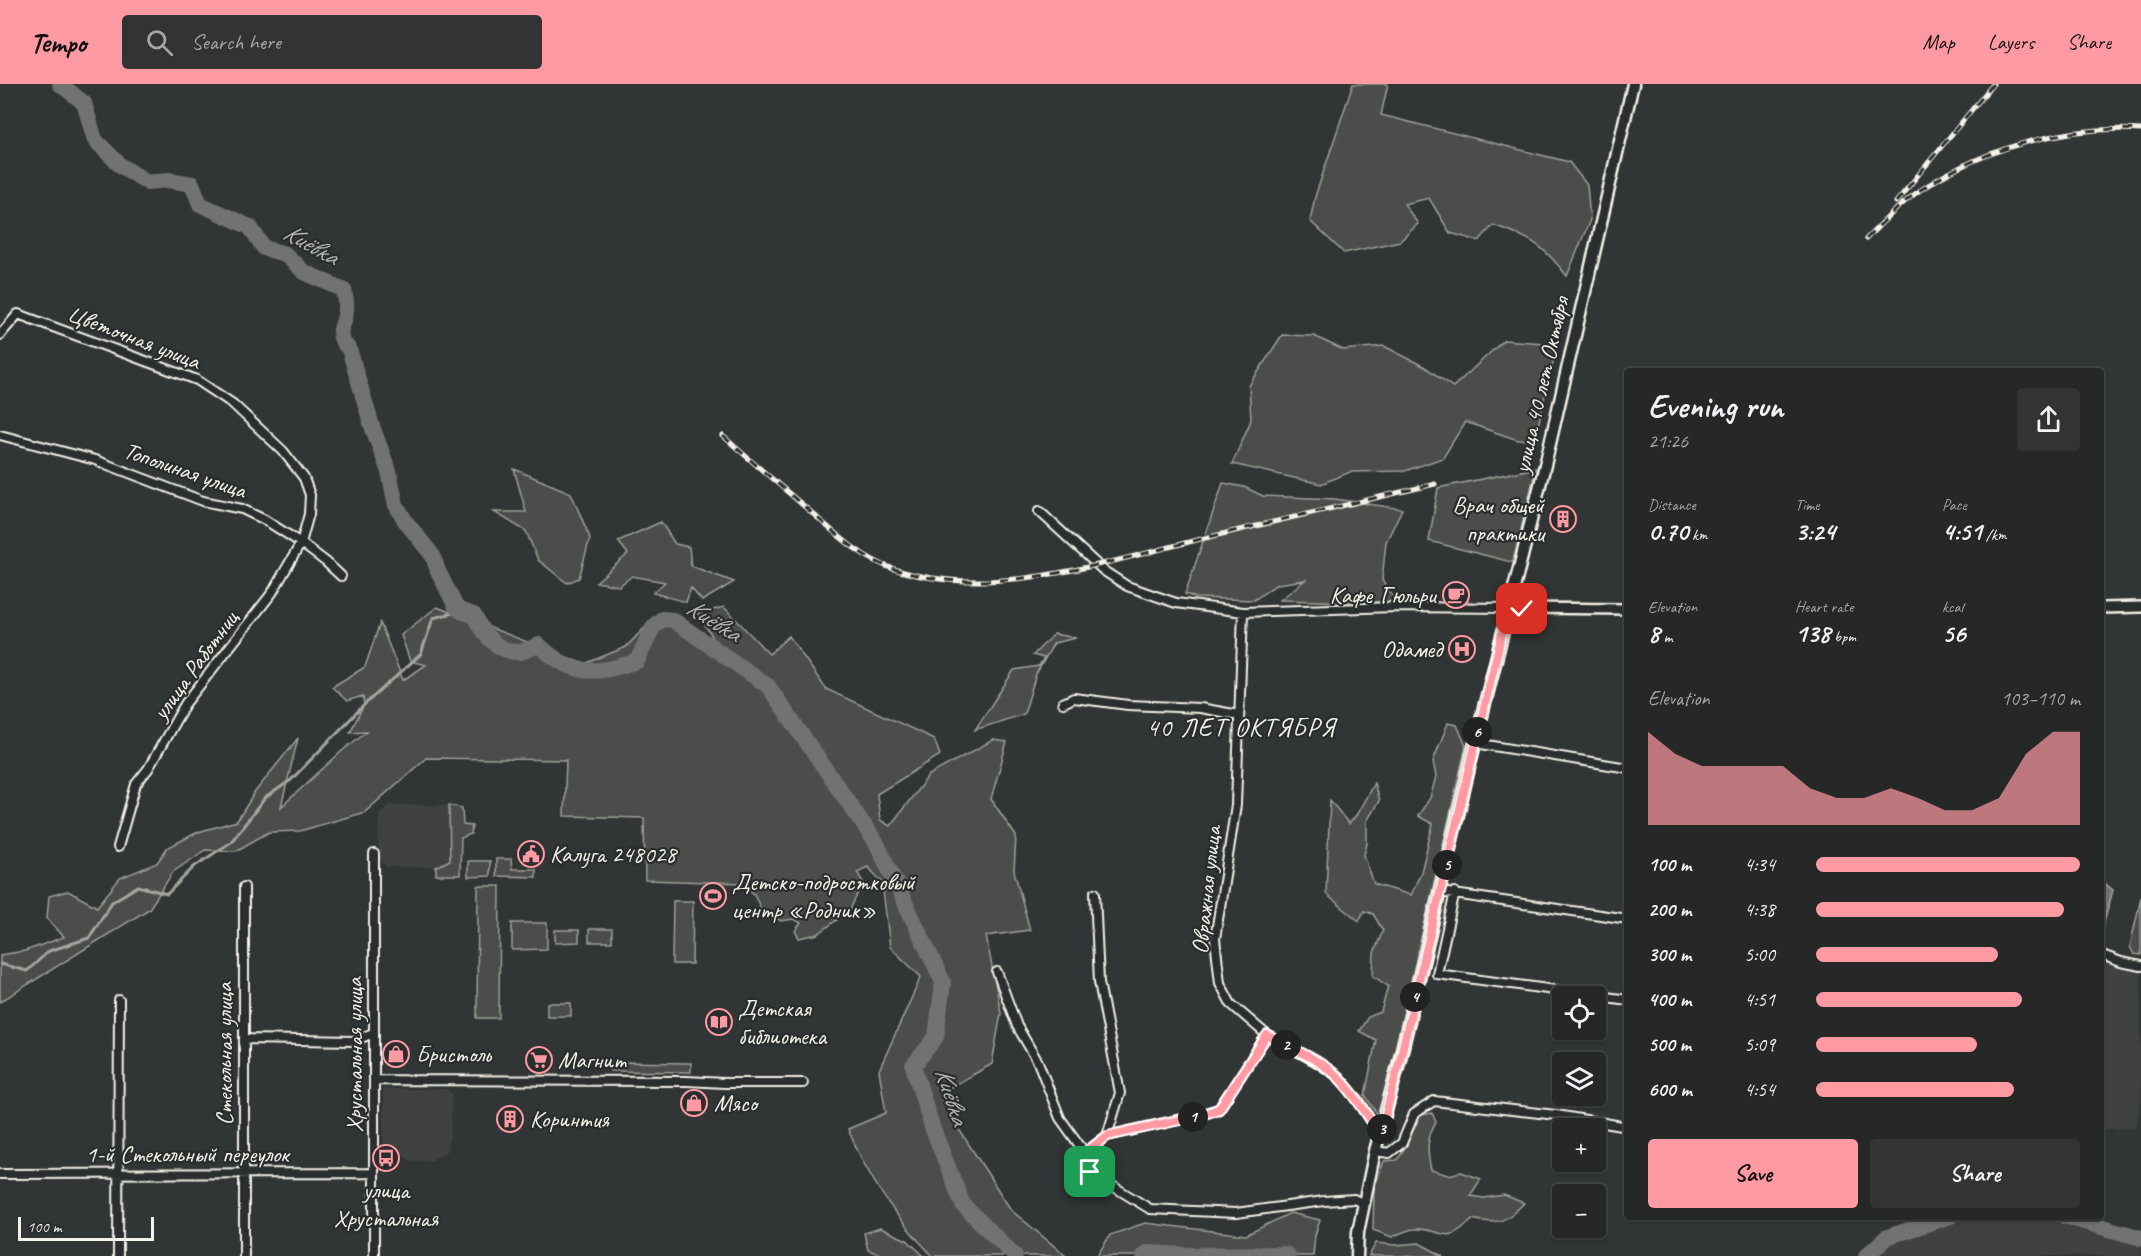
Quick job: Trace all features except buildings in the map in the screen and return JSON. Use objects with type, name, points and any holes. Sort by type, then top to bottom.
[{"type":"main road","name":"улица 40 лет Октября","points":[[1357,1256],[1364,1203],[1376,1151],[1546,461],[1633,84]]},
{"type":"street","name":"Цветочная улица","points":[[0,335],[18,314],[197,380],[232,404],[283,451],[304,478],[310,495],[309,514],[301,543]]},
{"type":"street","name":"Тополиная улица","points":[[0,435],[95,460],[203,501],[242,509],[265,520],[301,543],[341,576]]},
{"type":"street","points":[[1039,511],[1104,571],[1126,586],[1176,603],[1243,612],[1395,607],[1624,609]]},
{"type":"street","name":"улица Работниц","points":[[118,847],[136,784],[148,769],[185,704],[272,593],[301,543]]},
{"type":"street","points":[[2104,608],[2141,607]]},
{"type":"street","name":"Овражная улица","points":[[1243,612],[1236,806],[1215,939],[1220,984],[1231,1004],[1267,1035],[1338,1076],[1360,1102],[1381,1133]]},
{"type":"street","points":[[1063,703],[1074,698],[1128,705],[1200,708],[1239,715]]},
{"type":"street","points":[[1475,742],[1624,767]]},
{"type":"street","name":"Хрустальная улица","points":[[374,854],[374,1256]]},
{"type":"street","name":"Стекольная улица","points":[[243,1256],[244,887]]},
{"type":"street","points":[[1440,892],[1455,892],[1624,918]]},
{"type":"street","points":[[1455,892],[1437,974],[1624,999]]},
{"type":"street","points":[[1095,893],[1099,981],[1120,1093],[1107,1136]]},
{"type":"street","points":[[2104,956],[2141,966]]},
{"type":"street","points":[[997,972],[1017,1026],[1038,1062],[1060,1118],[1085,1153],[1090,1172],[1149,1209],[1236,1213],[1324,1201],[1354,1199],[1364,1203]]},
{"type":"street","points":[[118,1256],[119,1000]]},
{"type":"street","points":[[244,1039],[354,1041],[373,1033]]},
{"type":"street","points":[[1085,1153],[1107,1136],[1198,1116],[1219,1109],[1267,1035]]},
{"type":"street","points":[[374,1080],[803,1083]]},
{"type":"street","points":[[1376,1151],[1389,1153],[1402,1143],[1414,1114],[1434,1101],[1525,1111],[1624,1126]]},
{"type":"street","name":"1-й Стекольный переулок","points":[[0,1174],[373,1173]]},
{"type":"shaded area","points":[[1353,84],[1388,84],[1381,115],[1569,162],[1587,185],[1590,220],[1567,276],[1535,243],[1493,225],[1479,241],[1450,233],[1429,198],[1404,204],[1418,224],[1400,241],[1344,253],[1310,221],[1315,197]]},
{"type":"shaded area","points":[[1282,335],[1314,336],[1343,350],[1384,346],[1425,367],[1453,387],[1504,340],[1557,344],[1535,439],[1518,440],[1465,422],[1443,458],[1405,471],[1350,472],[1321,484],[1232,464],[1251,420],[1249,386]]},
{"type":"shaded area","points":[[1536,468],[1513,561],[1429,541],[1438,488]]},
{"type":"shaded area","points":[[514,469],[571,493],[590,538],[579,578],[567,583],[538,560],[526,531],[494,512],[526,512]]},
{"type":"shaded area","points":[[1223,483],[1244,487],[1263,496],[1335,499],[1402,509],[1386,542],[1382,580],[1397,603],[1280,600],[1305,580],[1277,584],[1254,600],[1196,598],[1185,594]]},
{"type":"shaded area","points":[[661,522],[675,544],[689,547],[691,566],[734,582],[702,601],[691,588],[686,602],[653,593],[665,582],[632,576],[619,586],[596,582],[628,554],[618,541]]},
{"type":"shaded area","points":[[437,607],[584,664],[626,647],[656,616],[706,643],[712,636],[698,614],[724,607],[769,654],[789,636],[826,689],[934,739],[940,755],[877,794],[880,820],[890,826],[929,775],[993,740],[1007,742],[991,799],[1016,836],[1014,871],[1030,930],[986,936],[1001,1013],[992,1064],[946,1090],[953,1120],[1011,1210],[1066,1256],[933,1256],[895,1212],[864,1164],[848,1129],[886,1113],[879,1070],[921,977],[890,947],[882,882],[868,867],[857,872],[863,882],[850,910],[818,934],[799,938],[795,931],[801,923],[794,919],[781,921],[762,911],[754,894],[742,883],[645,880],[644,818],[564,816],[566,760],[426,758],[365,812],[300,831],[269,832],[236,851],[205,850],[173,872],[149,909],[0,1002],[0,955],[25,951],[64,937],[47,918],[49,896],[68,891],[97,907],[120,878],[157,863],[167,848],[198,832],[237,821],[255,792],[298,738],[281,807],[367,731],[350,732],[364,705],[363,696],[347,701],[332,687],[365,667],[380,623],[403,680],[426,665],[410,661],[401,635]]},
{"type":"shaded area","points":[[1054,634],[1076,638],[1054,643],[1036,674],[1024,714],[975,730],[1014,670],[1039,666],[1044,658],[1033,655]]},
{"type":"shaded area","points":[[1448,723],[1457,725],[1466,746],[1379,1117],[1365,1095],[1376,1040],[1359,1031],[1368,1017],[1381,1012],[1388,986],[1373,976],[1374,953],[1383,930],[1373,914],[1364,911],[1359,921],[1326,894],[1330,800],[1349,824],[1374,783],[1379,801],[1367,821],[1367,844],[1364,855],[1374,884],[1411,895],[1421,872],[1433,824],[1418,816],[1430,798],[1436,777],[1433,761]]},
{"type":"shaded area","points":[[391,805],[449,805],[449,830],[461,831],[461,867],[386,867],[378,857],[379,813]]},
{"type":"shaded area","points":[[449,805],[462,808],[463,825],[472,826],[471,834],[461,838],[460,875],[436,875],[436,867],[450,860]]},
{"type":"shaded area","points":[[496,859],[511,859],[512,869],[536,869],[536,877],[496,876]]},
{"type":"shaded area","points":[[468,861],[490,861],[490,876],[468,877]]},
{"type":"shaded area","points":[[2104,883],[2113,890],[2104,923]]},
{"type":"shaded area","points":[[478,886],[500,886],[499,1018],[477,1018]]},
{"type":"shaded area","points":[[2141,897],[2141,955],[2134,954],[2130,947]]},
{"type":"shaded area","points":[[673,901],[693,901],[692,964],[672,964]]},
{"type":"shaded area","points":[[512,923],[547,923],[547,949],[512,950]]},
{"type":"shaded area","points":[[589,929],[612,929],[612,942],[589,942]]},
{"type":"shaded area","points":[[555,930],[579,930],[579,942],[555,943]]},
{"type":"shaded area","points":[[2104,954],[2141,971],[2141,1101],[2136,1128],[2104,1129]]},
{"type":"shaded area","points":[[547,1003],[571,1003],[571,1016],[547,1016]]},
{"type":"shaded area","points":[[611,1062],[691,1063],[691,1072],[610,1071]]},
{"type":"shaded area","points":[[383,1089],[446,1089],[452,1094],[451,1131],[446,1152],[432,1160],[411,1161],[401,1152],[384,1150]]},
{"type":"shaded area","points":[[1432,1113],[1436,1122],[1430,1133],[1428,1145],[1431,1170],[1448,1175],[1461,1172],[1481,1179],[1470,1196],[1484,1198],[1504,1195],[1524,1203],[1506,1218],[1495,1222],[1472,1219],[1463,1228],[1449,1235],[1415,1229],[1392,1237],[1373,1230],[1374,1189],[1384,1161],[1397,1160],[1421,1115]]},
{"type":"shaded area","points":[[1290,1213],[1320,1220],[1315,1235],[1313,1256],[1097,1256],[1110,1235],[1145,1223],[1246,1235]]},
{"type":"shaded area","points":[[1943,1220],[2084,1220],[2141,1237],[2141,1256],[1873,1256],[1887,1241]]},
{"type":"shaded area","points":[[880,1228],[907,1240],[924,1256],[885,1256],[868,1250],[864,1233]]},
{"type":"shaded area","points":[[1376,1243],[1395,1245],[1419,1243],[1443,1256],[1369,1256]]},
{"type":"waterway","name":"Киёвка","points":[[60,84],[84,103],[95,140],[120,165],[147,182],[169,180],[192,184],[200,204],[250,227],[264,248],[285,254],[304,272],[344,290],[346,307],[340,334],[349,349],[372,426],[389,472],[396,505],[406,522],[433,556],[456,607],[474,615],[481,629],[491,641],[504,649],[520,652],[539,645],[563,663],[574,668],[596,671],[637,661],[653,627],[662,619],[673,620],[768,686],[877,844],[943,982],[936,1037],[913,1066],[932,1127],[963,1205],[1015,1256]]},
{"type":"waterway","points":[[0,964],[27,971],[49,951],[89,938],[112,902],[138,886],[167,894],[195,866],[231,842],[265,798],[291,780],[364,705],[421,654],[433,618],[461,611]]},
{"type":"waterway","name":"Киёвка","points":[[1866,1256],[1887,1237],[1939,1220]]},
{"type":"waterway","name":"Киёвка","points":[[2078,1220],[2141,1238]]},
{"type":"waterway","name":"Киёвка","points":[[1144,1256],[1147,1253],[1285,1254],[1288,1256]]},
{"type":"railway","points":[[1896,202],[1993,84]]},
{"type":"railway","points":[[1866,239],[1917,192],[1949,173],[2001,150],[2057,135],[2113,129],[2141,130]]},
{"type":"railway","points":[[723,436],[858,551],[894,569],[931,578],[969,581],[1009,580],[1088,567],[1435,484]]},
{"type":"place","name":"Врач общей практики","points":[[1563,519]]},
{"type":"place","name":"Кафе Гюльри","points":[[1456,595]]},
{"type":"place","name":"Одамед","points":[[1462,649]]},
{"type":"place","name":"Калуга 248028","points":[[531,854]]},
{"type":"place","name":"Детско-подростковый центр «Родник»","points":[[713,896]]},
{"type":"place","name":"Детская библиотека","points":[[719,1022]]},
{"type":"place","name":"Бристоль","points":[[396,1054]]},
{"type":"place","name":"Магнит","points":[[539,1060]]},
{"type":"place","name":"Мясо","points":[[694,1103]]},
{"type":"place","name":"Коринтия","points":[[510,1119]]},
{"type":"place","name":"улица Хрустальная","points":[[386,1158]]},
{"type":"district","name":"40 ЛЕТ ОКТЯБРЯ","points":[[1241,727]]},
{"type":"route","points":[[1090,1172],[1085,1153],[1107,1136],[1198,1116],[1219,1109],[1267,1035],[1338,1076],[1360,1102],[1381,1133],[1508,608],[1522,609]]}]
